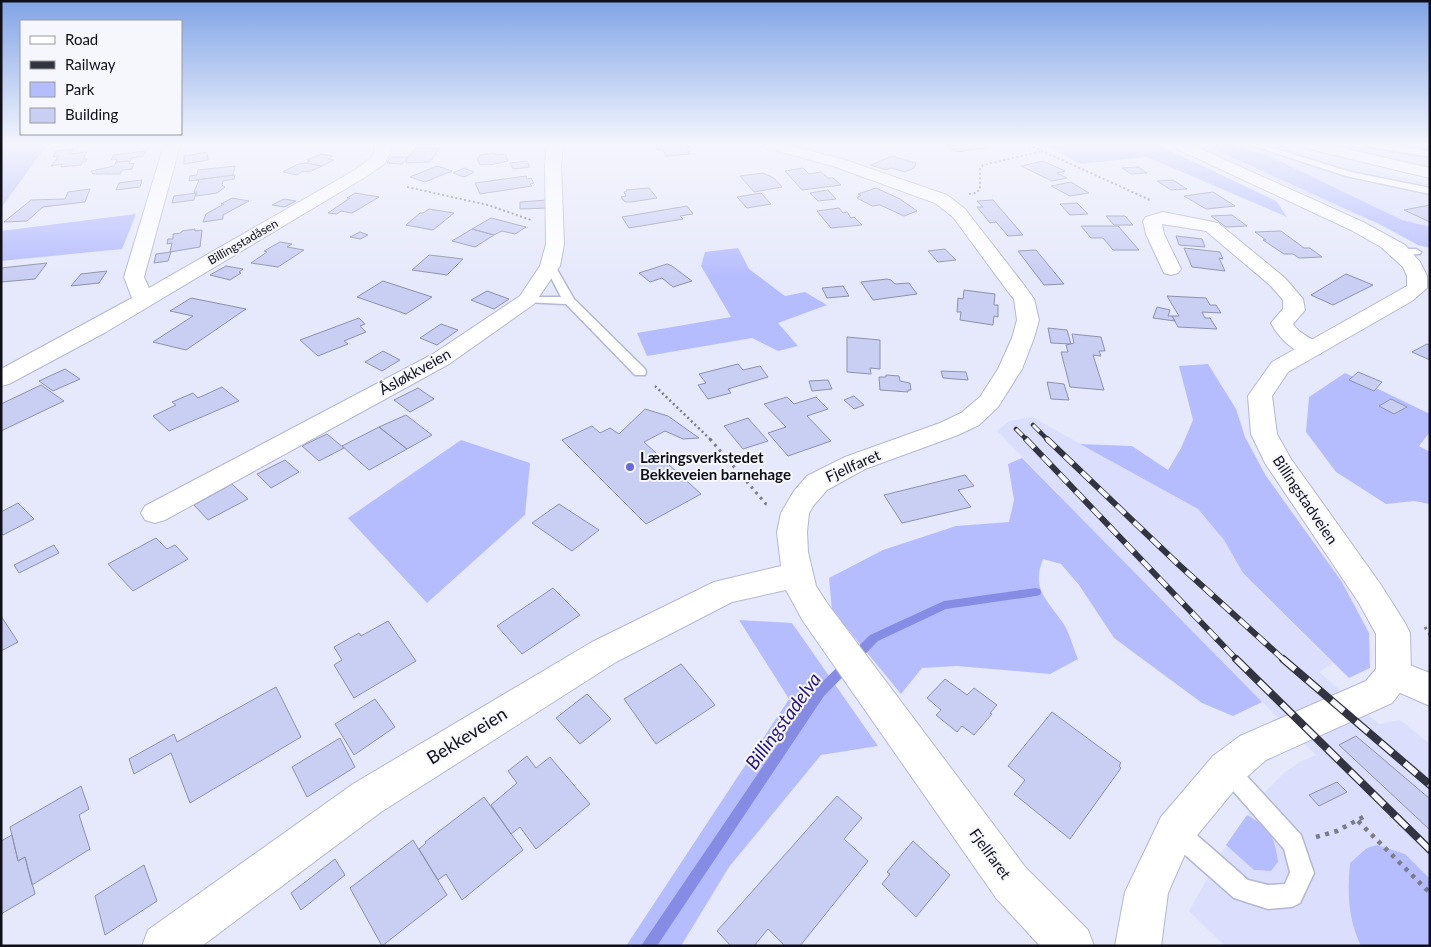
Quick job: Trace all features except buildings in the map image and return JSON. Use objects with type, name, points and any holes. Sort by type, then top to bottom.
[{"type":"street","points":[[143,300],[134,277],[159,189]]},
{"type":"street","name":"Billingstadåsen","points":[[1,379],[98,327],[333,189]]},
{"type":"street","name":"Åsløkkveien","points":[[155,514],[441,359],[526,300],[550,266],[555,244],[553,226],[554,189]]},
{"type":"street","name":"Fjellfaret","points":[[913,189],[941,199],[960,212],[1017,289],[1024,299],[1028,320],[1023,338],[1010,369],[989,402],[970,419],[949,429],[855,463],[817,483],[794,513],[792,532],[797,575],[801,588],[815,612],[1011,883],[1072,946]]},
{"type":"street","name":"Billingstadveien","points":[[1277,189],[1408,252],[1419,278],[1417,288],[1406,297],[1280,367],[1260,396],[1264,434],[1279,463],[1370,594],[1393,633],[1394,674]]},
{"type":"street","points":[[1171,269],[1155,234],[1152,221],[1163,217],[1212,228],[1278,282],[1293,299],[1294,310],[1282,324],[1288,334],[1312,348]]},
{"type":"street","name":"Bekkeveien","points":[[164,946],[367,798],[604,652],[725,591],[797,575]]},
{"type":"street","points":[[1138,946],[1147,892],[1175,831],[1227,769],[1253,748],[1378,692],[1394,674],[1430,690]]},
{"type":"lane","points":[[1417,189],[1430,192]]},
{"type":"lane","points":[[550,266],[569,301],[640,372]]},
{"type":"lane","points":[[526,300],[569,301]]},
{"type":"lane","points":[[1175,831],[1242,890],[1268,897],[1292,895],[1302,873],[1294,843],[1227,769]]},
{"type":"path","points":[[417,189],[488,205],[520,218],[553,226]]},
{"type":"path","points":[[976,193],[980,189]]},
{"type":"path","points":[[1125,189],[1157,202]]},
{"type":"path","points":[[640,372],[699,427],[766,504],[794,513]]},
{"type":"path","points":[[1422,622],[1430,635]]},
{"type":"path","points":[[1294,843],[1337,831],[1365,816]]},
{"type":"path","points":[[1358,821],[1430,893]]},
{"type":"shaded area","points":[[1294,189],[1430,189],[1430,244]]},
{"type":"shaded area","points":[[1032,417],[1198,509],[1224,540],[1243,573],[1333,663],[1319,672],[1379,724],[1400,720],[1430,744],[1430,946],[1225,946],[1189,911],[1226,845],[1261,796],[1285,772],[1300,762],[1316,755],[1211,652],[997,431],[1009,421]]},
{"type":"green space","points":[[1,189],[15,189],[1,208]]},
{"type":"green space","points":[[1222,189],[1251,189],[1276,201],[1287,217]]},
{"type":"green space","points":[[1302,189],[1338,189],[1402,220],[1430,227],[1430,248],[1418,245],[1379,224]]},
{"type":"green space","points":[[136,214],[122,249],[1,261],[1,231]]},
{"type":"green space","points":[[738,248],[749,269],[785,296],[805,292],[827,305],[778,323],[798,346],[778,351],[752,338],[647,356],[637,333],[731,317],[701,266],[705,252]]},
{"type":"green space","points":[[1208,364],[1236,409],[1245,437],[1266,476],[1342,582],[1369,633],[1370,668],[1349,678],[1243,573],[1224,540],[1198,509],[1080,444],[1132,446],[1168,470],[1181,448],[1193,420],[1179,366]]},
{"type":"green space","points":[[1345,373],[1430,414],[1430,432],[1419,446],[1430,452],[1430,504],[1414,501],[1386,504],[1336,472],[1306,432],[1309,397]]},
{"type":"green space","points":[[461,440],[530,463],[525,515],[427,603],[348,518]]},
{"type":"green space","points":[[1022,458],[1262,702],[1233,716],[1202,703],[1114,638],[1079,585],[1061,564],[1043,559],[1039,579],[1042,594],[1070,636],[1078,659],[1050,674],[957,666],[922,668],[901,694],[832,610],[829,578],[883,550],[956,526],[1009,522],[1014,500],[1008,464]]},
{"type":"green space","points":[[739,620],[792,623],[878,746],[821,755],[729,867],[681,946],[626,946],[789,699]]},
{"type":"green space","points":[[1247,815],[1261,824],[1273,839],[1278,862],[1271,871],[1254,870],[1226,845]]},
{"type":"green space","points":[[1377,845],[1405,854],[1430,879],[1430,946],[1361,946],[1351,916],[1350,863],[1367,848]]},
{"type":"waterway","name":"Billingstadelva","points":[[648,946],[820,692],[874,638],[944,605],[1036,592]]},
{"type":"railway","points":[[1033,425],[1047,439]]},
{"type":"railway","points":[[1016,429],[1026,439]]},
{"type":"railway","points":[[1026,439],[1237,660]]},
{"type":"railway","points":[[1047,439],[1178,564],[1284,660]]},
{"type":"railway","points":[[1283,659],[1430,785]]},
{"type":"railway","points":[[1237,660],[1430,850]]},
{"type":"place","name":"Læringsverkstedet Bekkeveien barnehage","points":[[630,467]]}]
